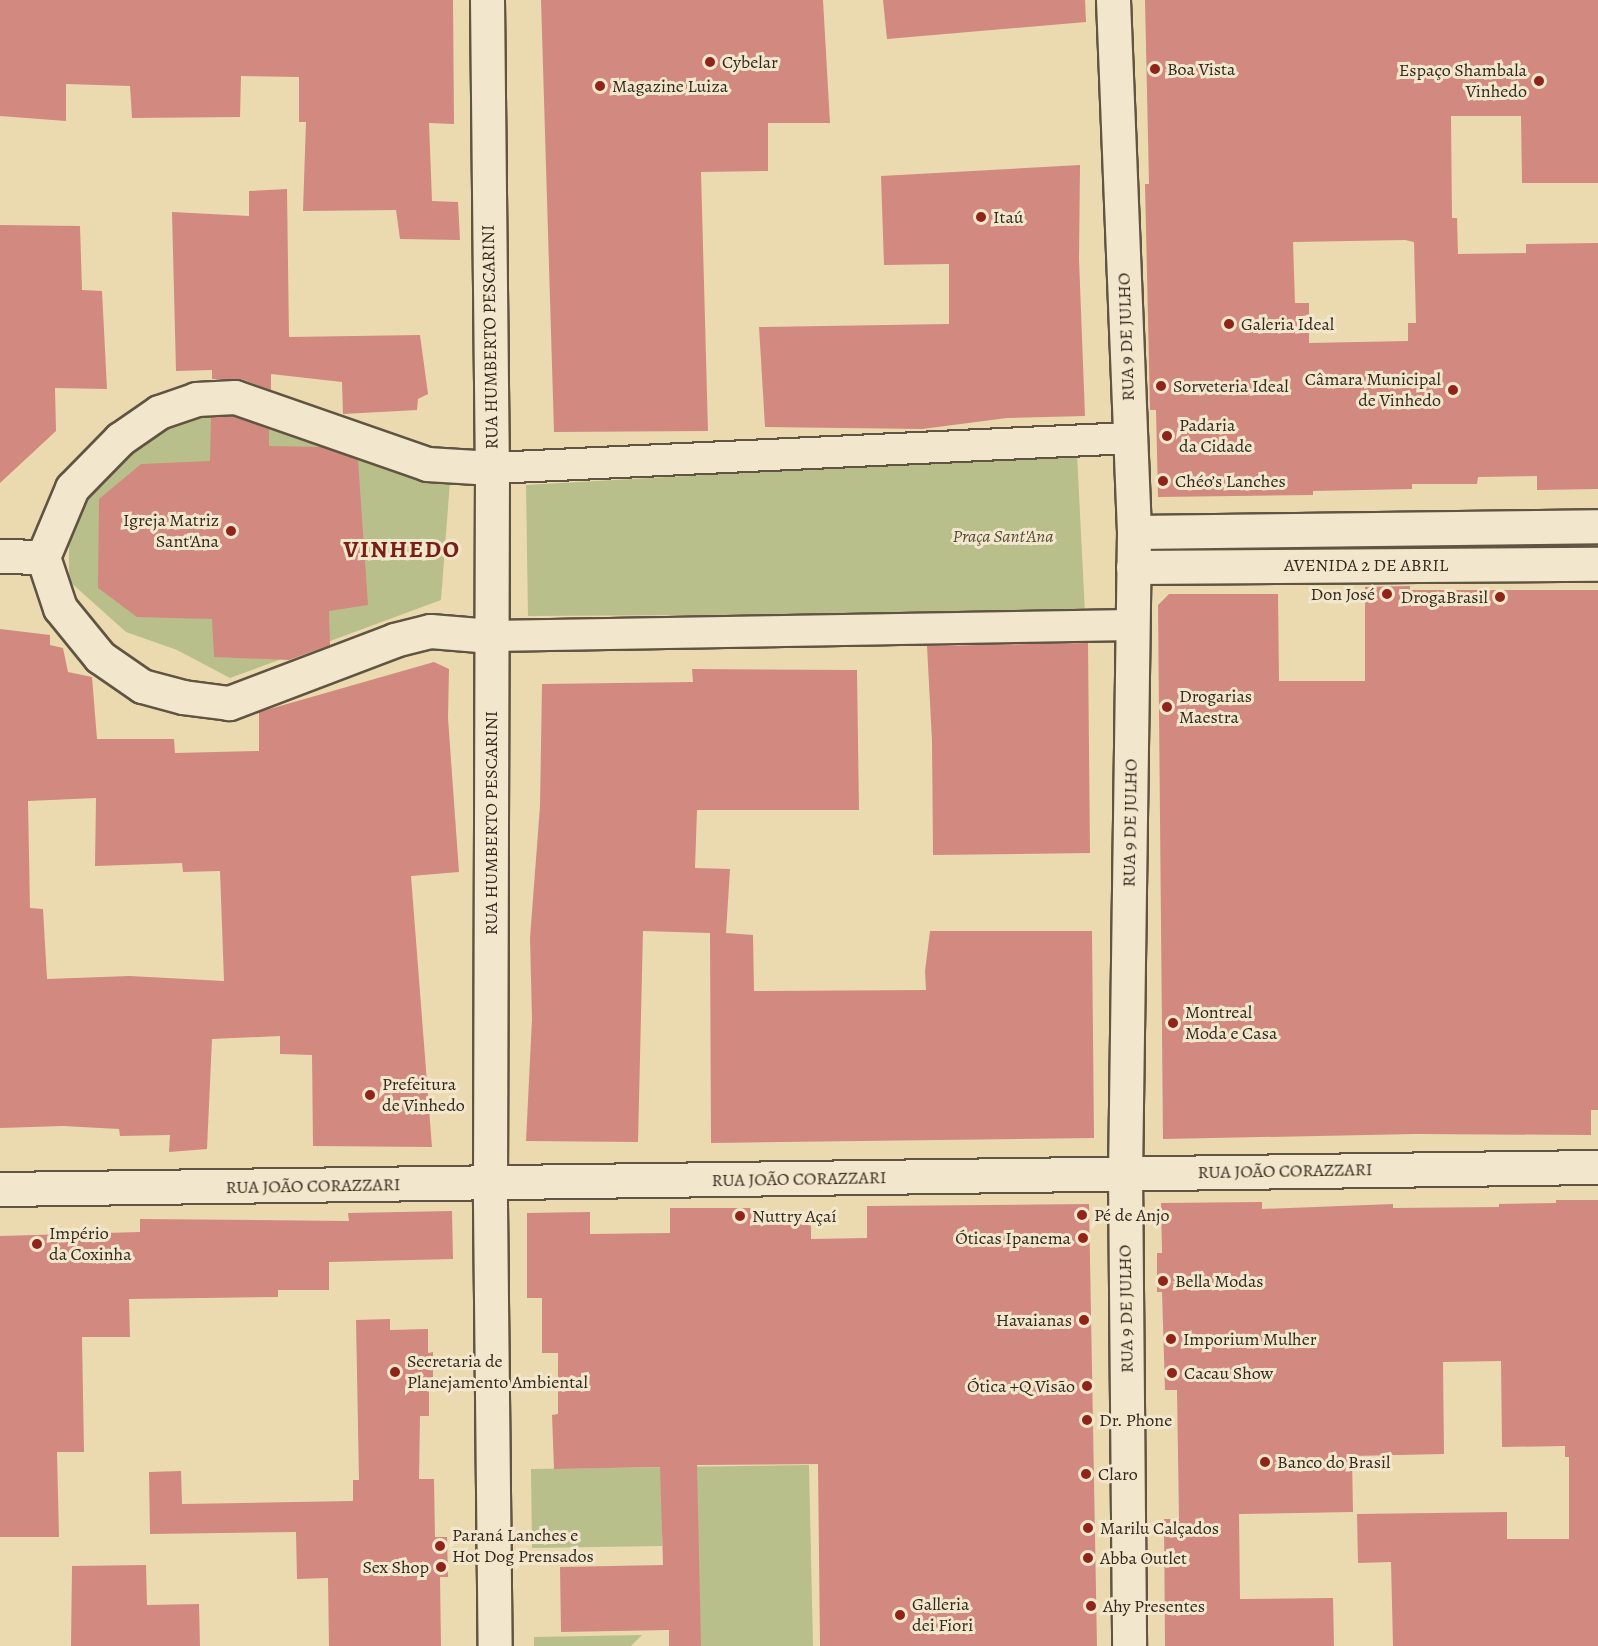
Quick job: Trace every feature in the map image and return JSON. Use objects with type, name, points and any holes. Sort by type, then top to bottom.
[{"type":"street","name":"RUA HUMBERTO PESCARINI","points":[[487,0],[492,468],[490,1184],[495,1646]]},
{"type":"street","name":"RUA 9 DE JULHO","points":[[1113,0],[1134,532],[1125,1173],[1130,1646]]},
{"type":"street","points":[[1130,438],[492,468],[427,464],[235,397],[196,399],[159,412],[120,439],[72,488],[43,557],[60,608],[100,657],[142,686],[183,697],[229,703],[396,640],[430,631],[491,636],[1132,625]]},
{"type":"street","name":"AVENIDA 2 DE ABRIL","points":[[1134,532],[1598,526]]},
{"type":"street","points":[[0,556],[43,557]]},
{"type":"street","name":"AVENIDA 2 DE ABRIL","points":[[1133,567],[1598,564]]},
{"type":"street","name":"RUA JOÃO CORAZZARI","points":[[0,1189],[1598,1167]]},
{"type":"green space","name":"Igreja Matriz Sant'Ana","points":[[240,405],[450,481],[441,600],[230,678],[177,650],[126,632],[69,581],[69,546],[79,495],[115,459],[184,416]]},
{"type":"green space","name":"Praça Sant'Ana","points":[[1077,454],[1085,613],[528,616],[526,485]]},
{"type":"green space","points":[[809,1465],[813,1646],[700,1646],[662,1518],[662,1546],[532,1548],[531,1469]]},
{"type":"green space","points":[[642,1635],[631,1646],[534,1646],[534,1637]]},
{"type":"building","points":[[0,0],[453,0],[454,124],[429,123],[432,201],[458,202],[460,240],[400,239],[396,210],[303,211],[306,122],[299,122],[299,77],[241,76],[240,117],[132,118],[130,86],[66,84],[66,121],[0,116]]},
{"type":"building","points":[[541,0],[823,0],[830,123],[768,123],[768,171],[701,172],[708,431],[554,432]]},
{"type":"building","points":[[883,0],[1085,0],[1086,22],[887,39]]},
{"type":"building","points":[[1145,0],[1598,0],[1598,183],[1522,183],[1521,116],[1451,116],[1452,218],[1457,218],[1458,254],[1526,253],[1526,244],[1598,243],[1598,489],[1537,490],[1537,476],[1478,477],[1477,484],[1412,484],[1412,489],[1313,491],[1313,495],[1158,497],[1156,410],[1150,410],[1145,184],[1149,184]],"holes":[[[1405,240],[1414,242],[1416,323],[1408,323],[1408,341],[1309,343],[1309,303],[1295,303],[1293,242]]]},
{"type":"building","points":[[1080,165],[1079,259],[1085,416],[1007,418],[922,429],[765,427],[759,327],[949,324],[949,264],[884,265],[881,176]]},
{"type":"building","points":[[287,189],[289,337],[420,335],[428,394],[418,399],[417,410],[343,414],[342,382],[271,374],[271,390],[241,379],[212,379],[212,370],[176,371],[172,212],[249,216],[249,191]]},
{"type":"building","points":[[0,225],[80,226],[82,290],[102,291],[107,389],[55,388],[56,431],[0,483]]},
{"type":"building","name":"Igreja Matriz Sant'Ana","points":[[232,416],[269,429],[269,446],[322,447],[358,460],[368,605],[329,611],[330,645],[289,660],[214,657],[212,619],[137,617],[98,588],[99,499],[141,464],[210,461],[211,417]]},
{"type":"building","points":[[1410,586],[1410,590],[1598,590],[1598,1110],[1591,1110],[1591,1135],[1415,1134],[1163,1139],[1158,605],[1169,594],[1278,594],[1279,681],[1365,681],[1365,587]]},
{"type":"building","points":[[0,629],[50,635],[50,645],[63,648],[68,672],[92,677],[97,739],[174,739],[175,753],[259,751],[259,712],[434,662],[449,669],[448,718],[459,872],[411,876],[432,1147],[313,1146],[312,1055],[280,1054],[280,1036],[212,1039],[207,1149],[169,1152],[170,1135],[120,1136],[119,1129],[63,1126],[0,1128]],"holes":[[[96,798],[95,866],[182,863],[183,872],[220,871],[224,981],[129,976],[47,979],[43,909],[30,908],[28,801]]]},
{"type":"building","points":[[1088,643],[1090,853],[933,855],[932,741],[927,646]]},
{"type":"building","points":[[692,669],[857,670],[859,810],[697,810],[695,868],[730,869],[726,933],[753,935],[754,991],[926,990],[925,971],[930,931],[1092,931],[1094,1138],[711,1143],[710,933],[643,931],[638,1142],[526,1141],[532,1019],[530,938],[540,806],[542,684],[693,682]]},
{"type":"building","points":[[1556,1200],[1598,1200],[1598,1646],[1393,1646],[1391,1562],[1358,1563],[1357,1514],[1507,1512],[1507,1539],[1569,1539],[1569,1457],[1565,1457],[1565,1446],[1502,1447],[1501,1361],[1443,1362],[1444,1454],[1352,1456],[1353,1512],[1239,1514],[1240,1599],[1333,1598],[1334,1646],[1165,1646],[1164,1519],[1179,1519],[1177,1390],[1165,1390],[1162,1292],[1157,1292],[1157,1253],[1162,1253],[1161,1203],[1262,1202],[1262,1209],[1393,1204],[1393,1208],[1499,1207],[1499,1204],[1556,1203]]},
{"type":"building","points":[[1089,1204],[1097,1646],[820,1646],[818,1464],[697,1465],[701,1646],[669,1646],[669,1630],[561,1632],[560,1567],[663,1565],[660,1467],[554,1469],[552,1415],[558,1414],[558,1353],[542,1353],[542,1298],[527,1298],[527,1213],[590,1212],[590,1234],[670,1233],[670,1208],[753,1208],[753,1225],[811,1224],[811,1239],[867,1238],[867,1206]]},
{"type":"building","points":[[452,1211],[453,1259],[329,1262],[329,1290],[278,1290],[278,1297],[129,1299],[130,1337],[82,1337],[84,1452],[57,1452],[59,1537],[0,1537],[0,1236],[140,1232],[140,1219],[349,1221],[348,1213]]},
{"type":"building","points":[[390,1319],[390,1330],[428,1329],[428,1353],[433,1352],[433,1391],[429,1391],[429,1416],[420,1416],[419,1479],[434,1479],[435,1537],[447,1537],[448,1577],[440,1577],[441,1646],[329,1646],[328,1578],[297,1579],[296,1532],[150,1534],[149,1472],[181,1471],[182,1504],[353,1501],[353,1480],[359,1480],[356,1320]]},
{"type":"building","points":[[146,1565],[147,1605],[199,1604],[200,1646],[71,1646],[72,1566]]},
{"type":"place","name":"Cybelar","points":[[710,62]]},
{"type":"place","name":"Boa Vista","points":[[1155,69]]},
{"type":"place","name":"Espaço Shambala Vinhedo","points":[[1539,81]]},
{"type":"place","name":"Magazine Luiza","points":[[600,86]]},
{"type":"place","name":"Itaú","points":[[981,217]]},
{"type":"place","name":"Galeria Ideal","points":[[1229,324]]},
{"type":"place","name":"Sorveteria Ideal","points":[[1161,386]]},
{"type":"place","name":"Câmara Municipal de Vinhedo","points":[[1453,390]]},
{"type":"place","name":"Padaria da Cidade","points":[[1167,436]]},
{"type":"place","name":"Chéo’s Lanches","points":[[1163,481]]},
{"type":"place","name":"Igreja Matriz Sant'Ana","points":[[231,531]]},
{"type":"place","name":"Don José","points":[[1387,594]]},
{"type":"place","name":"DrogaBrasil","points":[[1500,597]]},
{"type":"place","name":"Drogarias Maestra","points":[[1167,707]]},
{"type":"place","name":"Montreal Moda e Casa","points":[[1173,1023]]},
{"type":"place","name":"Prefeitura de Vinhedo","points":[[370,1095]]},
{"type":"place","name":"Pé de Anjo","points":[[1082,1215]]},
{"type":"place","name":"Nuttry Açaí","points":[[740,1216]]},
{"type":"place","name":"Óticas Ipanema","points":[[1083,1238]]},
{"type":"place","name":"Império da Coxinha","points":[[37,1244]]},
{"type":"place","name":"Bella Modas","points":[[1163,1281]]},
{"type":"place","name":"Havaianas","points":[[1084,1320]]},
{"type":"place","name":"Imporium Mulher","points":[[1171,1339]]},
{"type":"place","name":"Secretaria de Planejamento Ambiental","points":[[395,1372]]},
{"type":"place","name":"Cacau Show","points":[[1172,1373]]},
{"type":"place","name":"Ótica +Q Visão","points":[[1087,1386]]},
{"type":"place","name":"Dr. Phone","points":[[1087,1420]]},
{"type":"place","name":"Banco do Brasil","points":[[1265,1462]]},
{"type":"place","name":"Claro","points":[[1086,1474]]},
{"type":"place","name":"Marilu Calçados","points":[[1088,1528]]},
{"type":"place","name":"Paraná Lanches e Hot Dog Prensados","points":[[440,1546]]},
{"type":"place","name":"Abba Outlet","points":[[1088,1558]]},
{"type":"place","name":"Sex Shop","points":[[441,1567]]},
{"type":"place","name":"Ahy Presentes","points":[[1091,1606]]},
{"type":"place","name":"Galleria dei Fiori","points":[[900,1615]]},
{"type":"district","name":"VINHEDO","points":[[402,550]]}]
